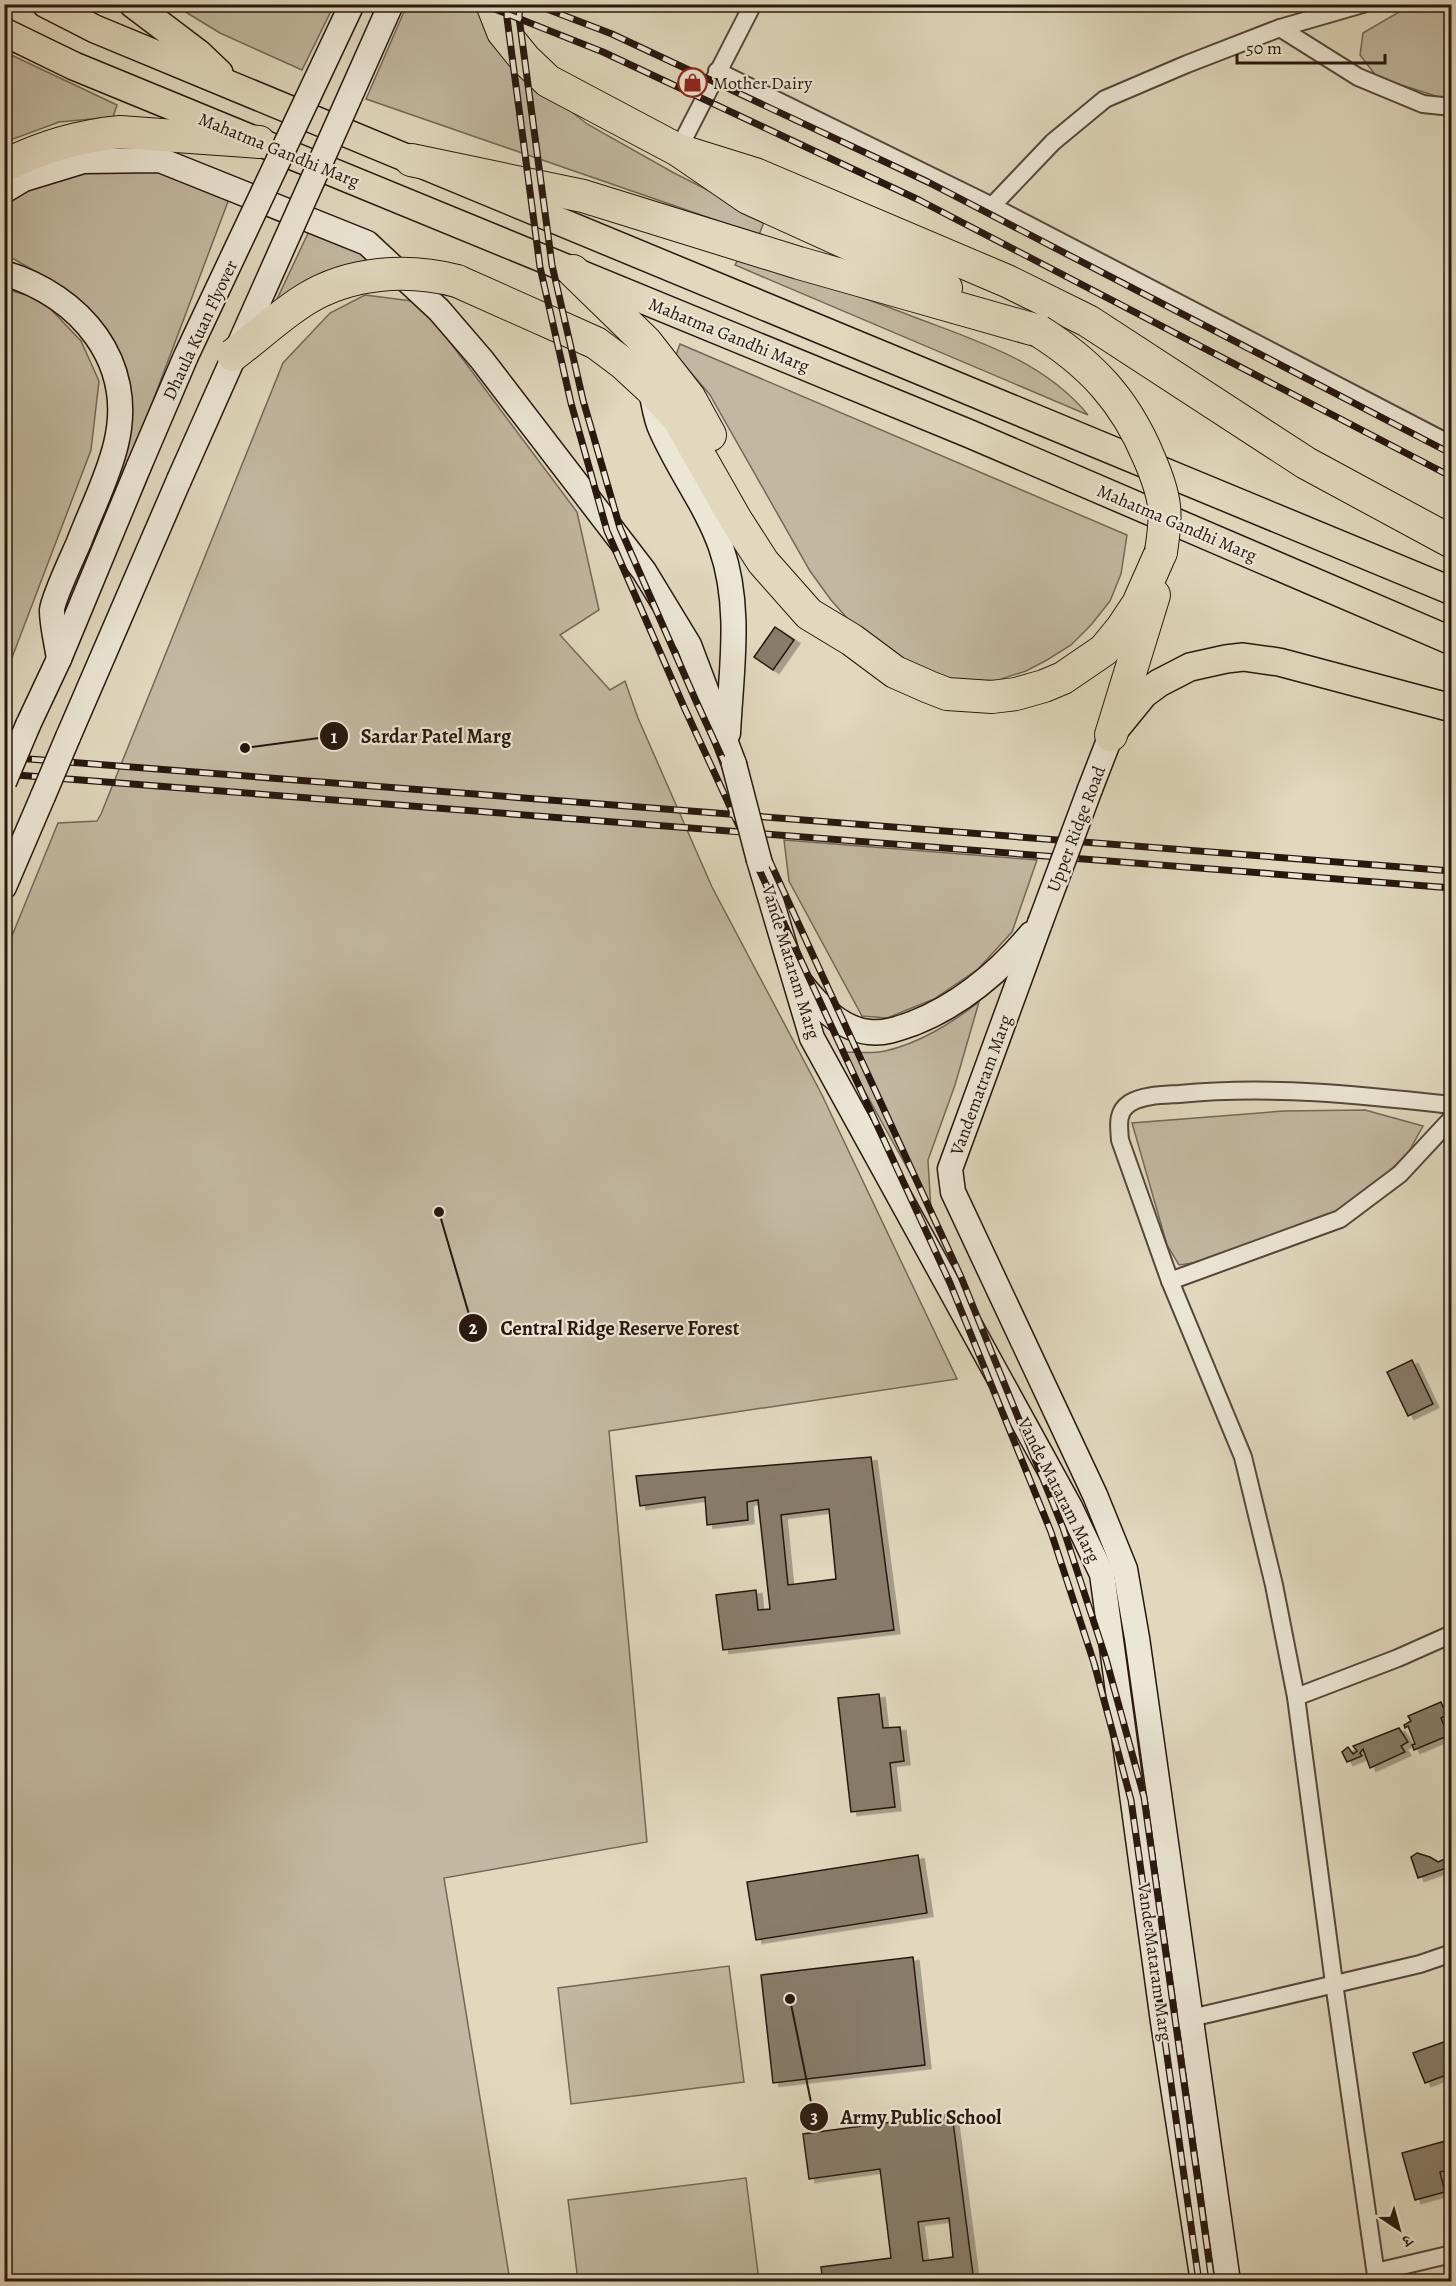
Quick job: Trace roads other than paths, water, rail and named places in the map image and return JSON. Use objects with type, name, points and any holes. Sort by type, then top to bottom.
[{"type":"highway","points":[[492,4],[503,32],[525,59],[548,81],[678,150],[748,198],[1039,331],[1084,363],[1115,396],[1128,414],[1146,450],[1160,486],[1165,508],[1153,605],[1111,735]]},
{"type":"highway","points":[[4,165],[51,146],[120,132],[259,142]]},
{"type":"highway","points":[[678,150],[755,174],[1007,281],[1088,321],[1306,463],[1452,542]]},
{"type":"highway","points":[[411,160],[583,196],[799,263],[1039,331]]},
{"type":"highway","points":[[573,271],[646,342],[689,398],[739,489],[793,572],[852,640]]},
{"type":"highway","points":[[233,355],[299,304],[339,283],[371,276],[405,274],[457,281],[596,343],[611,352],[678,418],[736,520],[763,562],[809,614],[852,640],[874,658],[909,680],[947,694],[972,697],[1016,694],[1044,686],[1077,670],[1104,650],[1137,604],[1161,552]]},
{"type":"main road","points":[[46,4],[94,29],[1452,591]]},
{"type":"main road","points":[[133,4],[198,54],[233,86]]},
{"type":"main road","name":"Dhaula Kuan Flyover","points":[[4,782],[59,659],[186,356],[352,4]]},
{"type":"main road","points":[[4,888],[233,355],[391,4]]},
{"type":"main road","name":"Mahatma Gandhi Marg","points":[[4,32],[74,66],[959,430],[1452,641]]},
{"type":"main road","points":[[4,191],[24,179],[83,161],[160,160],[367,243],[439,310],[482,360],[644,571],[689,645],[731,753]]},
{"type":"main road","points":[[4,273],[23,279],[54,294],[79,315],[105,350],[118,391],[120,413],[116,445],[53,607],[59,659]]},
{"type":"main road","points":[[650,388],[659,424],[711,526],[723,554],[731,584],[734,625],[731,753]]},
{"type":"main road","points":[[1111,735],[1144,694],[1158,683],[1190,667],[1243,657],[1279,662],[1452,708]]},
{"type":"main road","name":"Upper Ridge Road","points":[[1040,923],[1111,735]]},
{"type":"main road","name":"Vande Mataram Marg","points":[[731,753],[759,860],[812,1038],[1065,1496],[1102,1574],[1163,2022],[1203,2282]]},
{"type":"main road","points":[[792,970],[823,1009],[842,1023],[870,1032],[893,1030],[924,1019],[966,996],[1004,964],[1040,923]]},
{"type":"main road","name":"Vandematram Marg","points":[[1008,1311],[952,1192],[950,1169],[1040,923]]},
{"type":"main road","name":"Vande Mataram Marg","points":[[1008,1311],[1095,1495],[1125,1569],[1137,1638],[1228,2282]]},
{"type":"street","points":[[678,150],[753,4]]},
{"type":"street","points":[[992,206],[1053,142],[1105,99],[1280,28],[1363,4]]},
{"type":"street","points":[[1280,28],[1358,77],[1423,104],[1452,107]]},
{"type":"street","points":[[717,71],[992,206],[1452,445]]},
{"type":"street","points":[[1452,1105],[1338,1092],[1220,1090],[1144,1097],[1129,1103],[1120,1113],[1118,1124],[1120,1140],[1170,1281],[1243,1457],[1274,1585],[1296,1697],[1376,2277],[1452,2254]]},
{"type":"street","points":[[1170,1281],[1340,1219],[1400,1174],[1452,1118]]},
{"type":"street","points":[[1296,1697],[1398,1658],[1452,1634]]},
{"type":"street","points":[[1163,2022],[1191,2018],[1420,1964],[1452,1953]]},
{"type":"railway","points":[[482,4],[603,52],[919,200],[1452,477]]},
{"type":"railway","points":[[507,4],[540,267],[571,403],[607,531],[684,707],[950,1283],[1051,1532],[1094,1663],[1131,1800],[1199,2282]]},
{"type":"railway","points":[[520,4],[519,17],[552,265],[583,400],[620,528],[696,701],[961,1277],[1063,1528],[1106,1659],[1144,1797],[1212,2282]]},
{"type":"railway","points":[[534,4],[612,34],[928,182],[1452,454]]},
{"type":"railway","points":[[4,757],[1452,871]]},
{"type":"railway","points":[[4,774],[1452,888]]},
{"type":"place","name":"Mother Dairy","points":[[692,83]]},
{"type":"place","name":"Sardar Patel Marg","points":[[245,748]]},
{"type":"place","name":"Central Ridge Reserve Forest","points":[[439,1212]]},
{"type":"place","name":"Army Public School","points":[[790,1999]]}]
